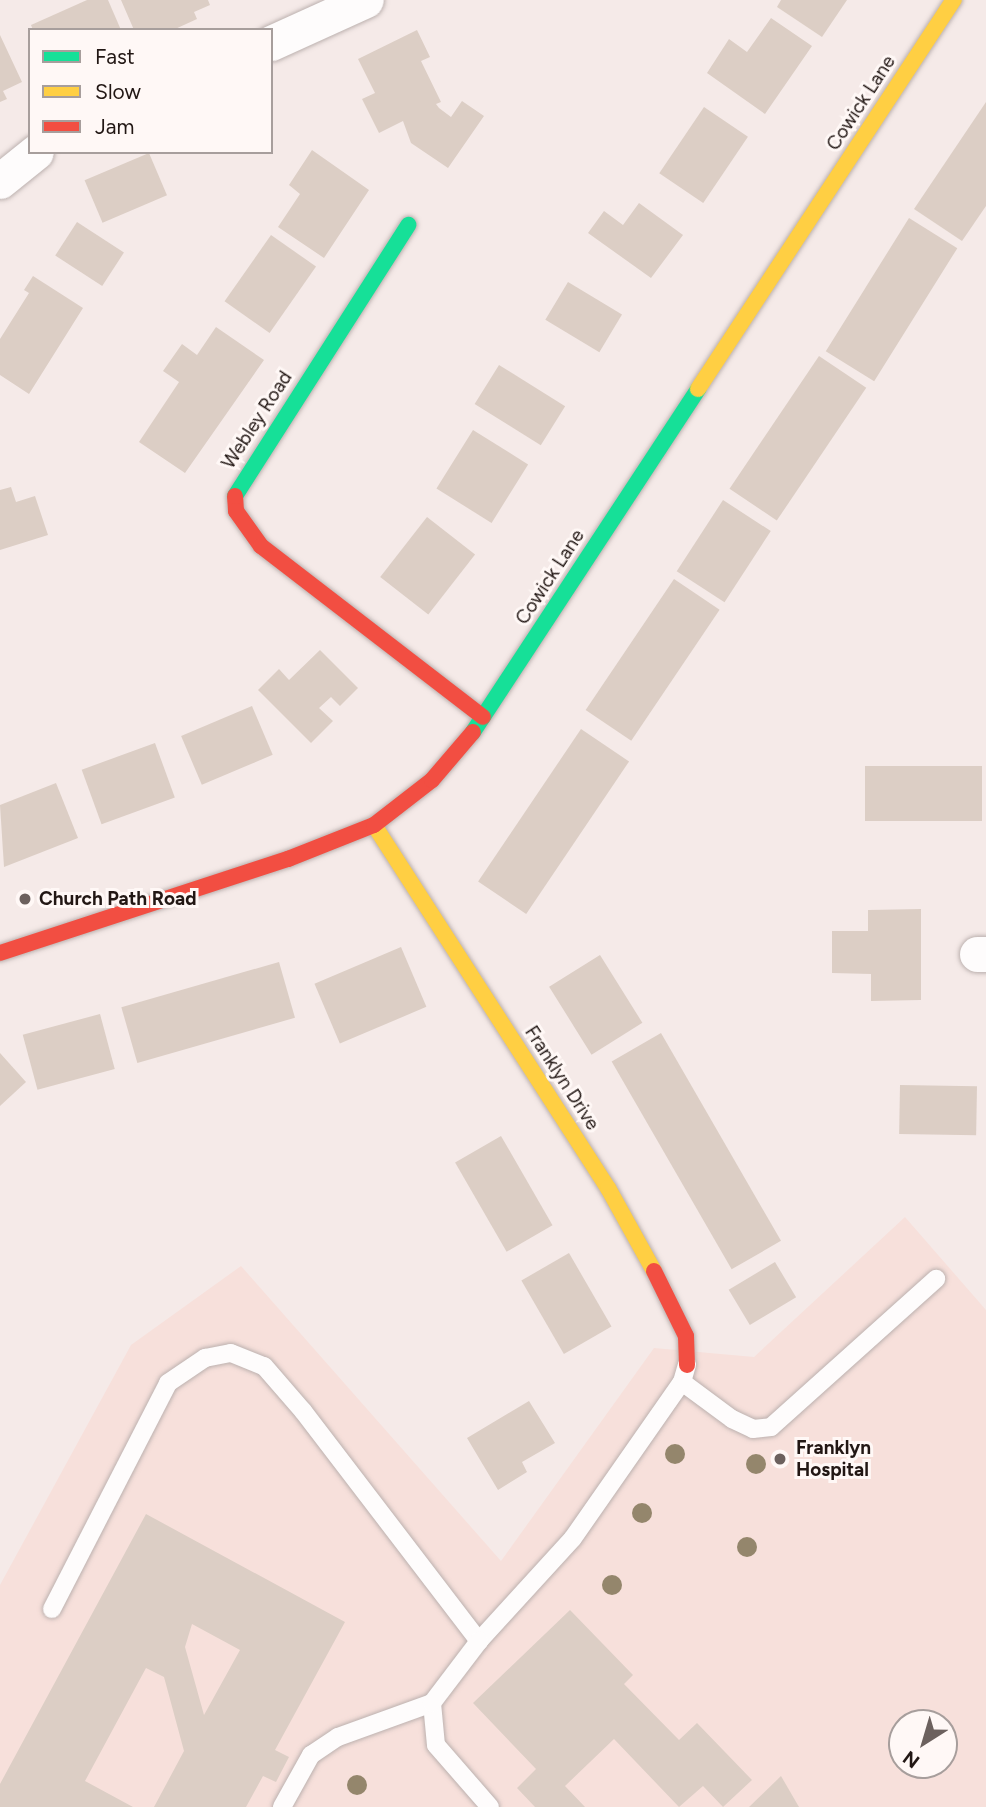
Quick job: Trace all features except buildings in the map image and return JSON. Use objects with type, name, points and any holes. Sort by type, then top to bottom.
[{"type":"street","points":[[273,42],[366,0]]},
{"type":"street","name":"Cowick Lane","points":[[0,953],[288,859],[374,825],[432,780],[460,752],[954,0]]},
{"type":"street","points":[[0,181],[34,154]]},
{"type":"street","name":"Webley Road","points":[[408,225],[235,493],[236,511],[261,546],[483,717]]},
{"type":"street","name":"Franklyn Drive","points":[[374,825],[608,1188],[675,1308],[686,1336],[685,1373]]},
{"type":"lane","points":[[282,1807],[311,1755],[338,1737],[432,1703],[479,1641],[573,1538],[685,1373],[732,1419],[753,1429],[771,1427],[936,1279]]},
{"type":"lane","points":[[52,1609],[168,1383],[205,1358],[231,1353],[264,1366],[295,1402],[479,1641]]},
{"type":"lane","points":[[432,1703],[436,1745],[490,1807]]},
{"type":"shaded area","name":"Franklyn Hospital","points":[[905,1217],[986,1310],[986,1807],[0,1807],[0,1585],[131,1345],[241,1266],[501,1561],[654,1348],[754,1357]]},
{"type":"traffic: fast","points":[[235,496],[408,225]]},
{"type":"traffic: fast","points":[[473,732],[698,389]]},
{"type":"traffic: slow","points":[[698,389],[954,0]]},
{"type":"traffic: slow","points":[[374,825],[608,1188],[654,1271]]},
{"type":"traffic: jam","points":[[235,496],[236,511],[261,546],[483,717]]},
{"type":"traffic: jam","points":[[0,953],[288,859],[374,825],[432,780],[473,732]]},
{"type":"traffic: jam","points":[[654,1271],[686,1336],[687,1365]]},
{"type":"place","name":"Church Path Road","points":[[25,899]]},
{"type":"place","name":"Franklyn Hospital","points":[[780,1459]]}]
